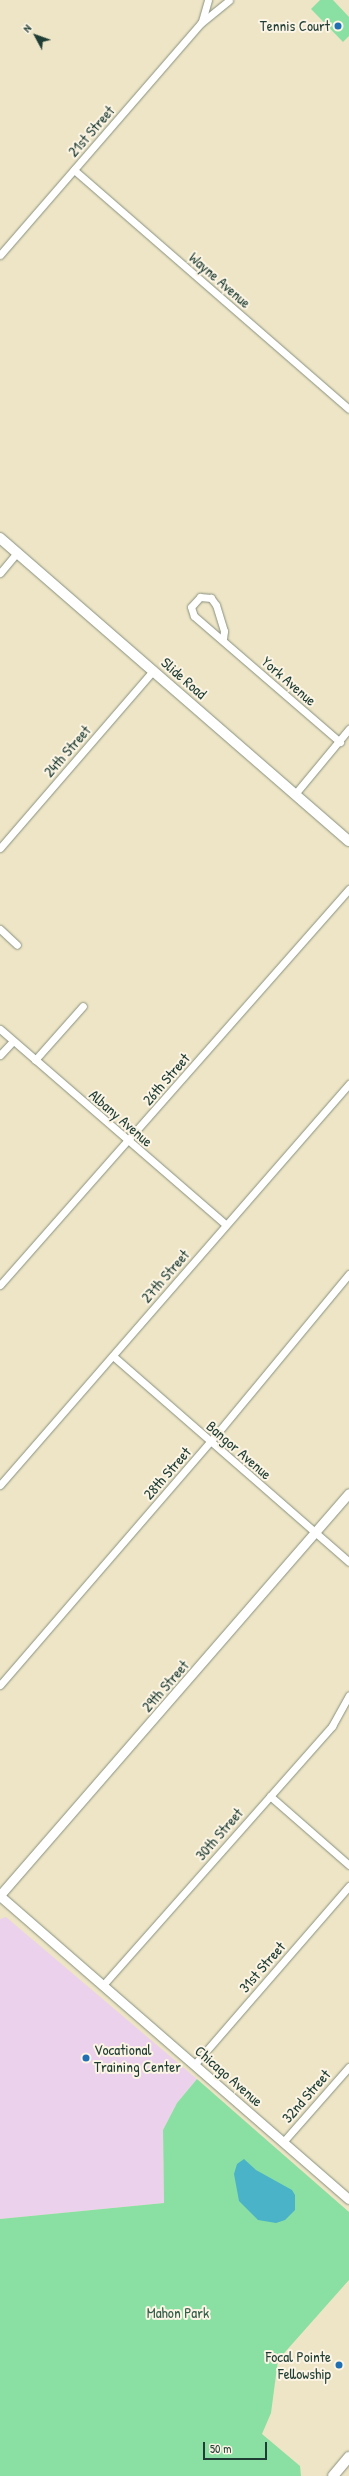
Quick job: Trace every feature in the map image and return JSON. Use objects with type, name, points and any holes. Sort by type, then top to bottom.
[{"type":"main road","name":"Slide Road","points":[[0,538],[349,841]]},
{"type":"main road","points":[[333,2476],[349,2457]]},
{"type":"street","name":"21st Street","points":[[201,23],[208,0]]},
{"type":"street","name":"21st Street","points":[[0,255],[201,23],[229,0]]},
{"type":"street","name":"Wayne Avenue","points":[[74,170],[349,409]]},
{"type":"street","points":[[0,572],[17,553]]},
{"type":"street","name":"York Avenue","points":[[223,639],[224,631],[216,606],[211,598],[200,597],[192,607],[194,616],[223,639],[340,742]]},
{"type":"street","name":"24th Street","points":[[0,848],[153,671]]},
{"type":"street","points":[[295,794],[340,742],[349,729]]},
{"type":"street","name":"26th Street","points":[[0,1285],[97,1174],[128,1142],[349,889]]},
{"type":"street","points":[[0,929],[18,945]]},
{"type":"street","points":[[35,1060],[83,1006]]},
{"type":"street","name":"Albany Avenue","points":[[0,1030],[226,1225]]},
{"type":"street","points":[[0,1055],[13,1040]]},
{"type":"street","name":"27th Street","points":[[0,1485],[349,1084]]},
{"type":"street","name":"28th Street","points":[[0,1685],[210,1442],[349,1274]]},
{"type":"street","name":"Bangor Avenue","points":[[113,1356],[349,1562]]},
{"type":"street","name":"29th Street","points":[[0,1895],[349,1493]]},
{"type":"street","name":"30th Street","points":[[103,1985],[332,1726],[349,1695]]},
{"type":"street","points":[[270,1796],[349,1865]]},
{"type":"street","name":"31st Street","points":[[194,2065],[349,1886]]},
{"type":"street","name":"Chicago Avenue","points":[[0,1895],[349,2199]]},
{"type":"street","name":"32nd Street","points":[[283,2142],[349,2067]]},
{"type":"shaded area","name":"Vocational Training Center","points":[[6,1917],[197,2079],[177,2103],[163,2130],[164,2203],[0,2219],[0,1919]]},
{"type":"green space","name":"Tennis Court","points":[[320,0],[333,0],[349,17],[349,36],[343,42],[311,9]]},
{"type":"green space","name":"Mahon Park","points":[[197,2079],[349,2212],[349,2280],[278,2360],[271,2413],[262,2434],[300,2466],[301,2476],[0,2476],[0,2219],[164,2203],[163,2130],[177,2103]]},
{"type":"water","points":[[244,2159],[256,2170],[292,2190],[295,2195],[295,2210],[285,2220],[276,2223],[258,2220],[239,2201],[234,2174],[237,2164]]},
{"type":"place","name":"Tennis Court","points":[[338,26]]},
{"type":"place","name":"Vocational Training Center","points":[[86,2058]]},
{"type":"place","name":"Focal Pointe Fellowship","points":[[339,2365]]}]
